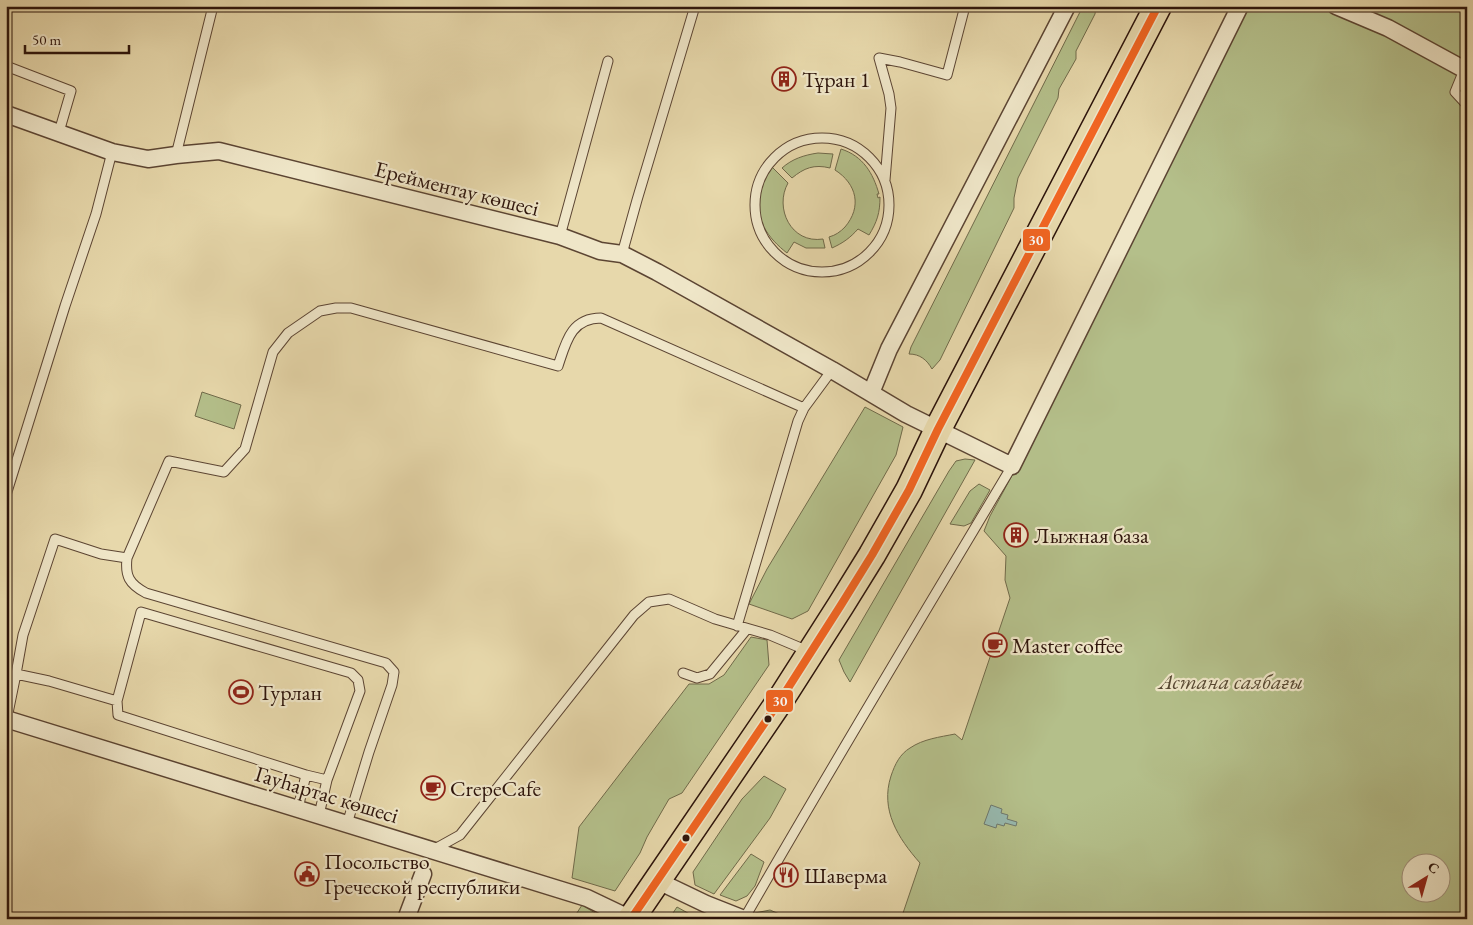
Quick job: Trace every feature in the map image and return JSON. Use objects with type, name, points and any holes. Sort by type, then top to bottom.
[{"type":"main road","points":[[631,919],[776,707],[872,556],[909,490],[938,430],[1158,6]]},
{"type":"street","points":[[871,393],[889,349],[1067,6]]},
{"type":"street","points":[[1012,466],[1240,6]]},
{"type":"street","points":[[1336,6],[1388,28],[1465,70]]},
{"type":"street","name":"Ерейментау көшесі","points":[[6,114],[112,152],[148,159],[219,151],[560,236],[600,251],[622,254],[832,370],[906,414],[1012,466]]},
{"type":"street","name":"Гауhартас көшесі","points":[[6,719],[587,898],[631,919]]},
{"type":"street","points":[[406,919],[423,874]]},
{"type":"street","points":[[658,881],[706,904],[744,919]]},
{"type":"lane","points":[[176,155],[213,6]]},
{"type":"lane","points":[[622,254],[695,6]]},
{"type":"lane","points":[[885,180],[875,163],[868,156],[861,150],[843,141],[824,138],[790,146],[777,155],[766,167],[759,181],[755,196],[755,212],[759,227],[770,247],[787,262],[808,270],[830,272],[850,266],[867,255],[880,239],[888,220],[889,200],[885,180],[890,108],[889,94],[880,58],[947,75],[966,6]]},
{"type":"lane","points":[[560,236],[608,61]]},
{"type":"lane","points":[[6,66],[71,91],[59,132]]},
{"type":"lane","points":[[1465,70],[1455,92],[1467,106]]},
{"type":"lane","points":[[6,495],[96,214],[102,184],[112,152]]},
{"type":"lane","points":[[347,824],[392,685],[394,672],[386,663],[146,592],[137,588],[129,580],[126,570],[128,558],[169,461],[224,472],[245,449],[272,352],[288,333],[320,311],[351,308],[558,366],[568,336],[577,325],[590,318],[601,318],[804,408]]},
{"type":"lane","points":[[737,626],[798,421],[804,408],[832,370]]},
{"type":"lane","points":[[744,919],[854,729],[1012,466]]},
{"type":"lane","points":[[6,719],[22,635],[55,539],[101,554],[128,558]]},
{"type":"lane","points":[[433,850],[460,835],[634,615],[649,602],[668,599],[715,619],[770,635],[810,652]]},
{"type":"lane","points":[[319,815],[327,780],[360,691],[358,680],[351,673],[141,612],[118,701],[118,715],[327,780]]},
{"type":"lane","points":[[683,673],[697,678],[710,674],[747,629]]},
{"type":"lane","points":[[16,674],[49,681],[118,701]]},
{"type":"lane","points":[[298,808],[306,775]]},
{"type":"green space","points":[[1083,6],[1096,6],[1095,14],[1076,51],[1076,59],[1059,89],[1058,98],[1018,178],[1014,208],[940,360],[932,369],[923,358],[909,354],[911,347]]},
{"type":"green space","name":"Астана саябағы","points":[[1248,6],[1467,6],[1467,919],[901,919],[920,863],[905,844],[893,823],[888,800],[888,788],[896,763],[906,750],[920,742],[955,734],[962,740],[1010,598],[1005,580],[1006,556],[984,531],[990,516],[1052,402]]},
{"type":"green space","points":[[841,149],[855,156],[870,172],[879,194],[877,194],[878,198],[880,197],[879,213],[869,235],[858,229],[846,240],[832,248],[829,237],[845,227],[854,212],[855,204],[855,196],[848,182],[835,170]]},
{"type":"green space","points":[[818,153],[833,154],[830,168],[819,166],[810,168],[792,178],[782,168],[798,158]]},
{"type":"green space","points":[[772,167],[788,183],[783,203],[784,213],[788,222],[802,236],[812,239],[823,239],[825,248],[806,248],[794,242],[787,253],[766,231],[759,212],[759,195],[764,180]]},
{"type":"green space","points":[[202,392],[241,405],[234,429],[195,416]]},
{"type":"green space","points":[[865,407],[903,427],[896,455],[808,611],[792,619],[749,604],[767,569]]},
{"type":"green space","points":[[965,459],[975,460],[850,682],[839,660],[949,471],[956,461]]},
{"type":"green space","points":[[979,484],[990,490],[971,523],[964,526],[950,524],[970,491]]},
{"type":"green space","points":[[751,637],[767,640],[769,665],[682,793],[669,799],[640,853],[615,891],[572,878],[579,827],[689,684],[709,684],[724,675]]},
{"type":"green space","points":[[764,776],[786,789],[770,818],[714,894],[695,885],[693,872],[742,799]]},
{"type":"green space","points":[[751,854],[764,862],[755,886],[747,896],[736,901],[720,895]]},
{"type":"green space","points":[[582,905],[600,916],[598,919],[573,919]]},
{"type":"green space","points":[[677,907],[695,917],[694,919],[669,919]]},
{"type":"green space","points":[[770,910],[791,919],[724,919]]},
{"type":"green space","points":[[708,912],[724,919],[704,919]]},
{"type":"water","points":[[991,805],[1002,809],[1001,813],[1008,815],[1007,819],[1017,822],[1016,826],[1005,823],[1004,826],[997,824],[996,828],[984,824]]},
{"type":"transit line","name":"30","points":[[631,919],[781,699],[872,555],[909,490],[938,429],[1158,6]]},
{"type":"place","name":"Тұран 1","points":[[784,79]]},
{"type":"place","name":"Лыжная база","points":[[1016,535]]},
{"type":"place","name":"Master coffee","points":[[995,645]]},
{"type":"place","name":"Турлан","points":[[241,692]]},
{"type":"place","name":"CrepeCafe","points":[[433,788]]},
{"type":"place","name":"Посольство Греческой республики","points":[[307,874]]},
{"type":"place","name":"Шаверма","points":[[786,875]]}]
